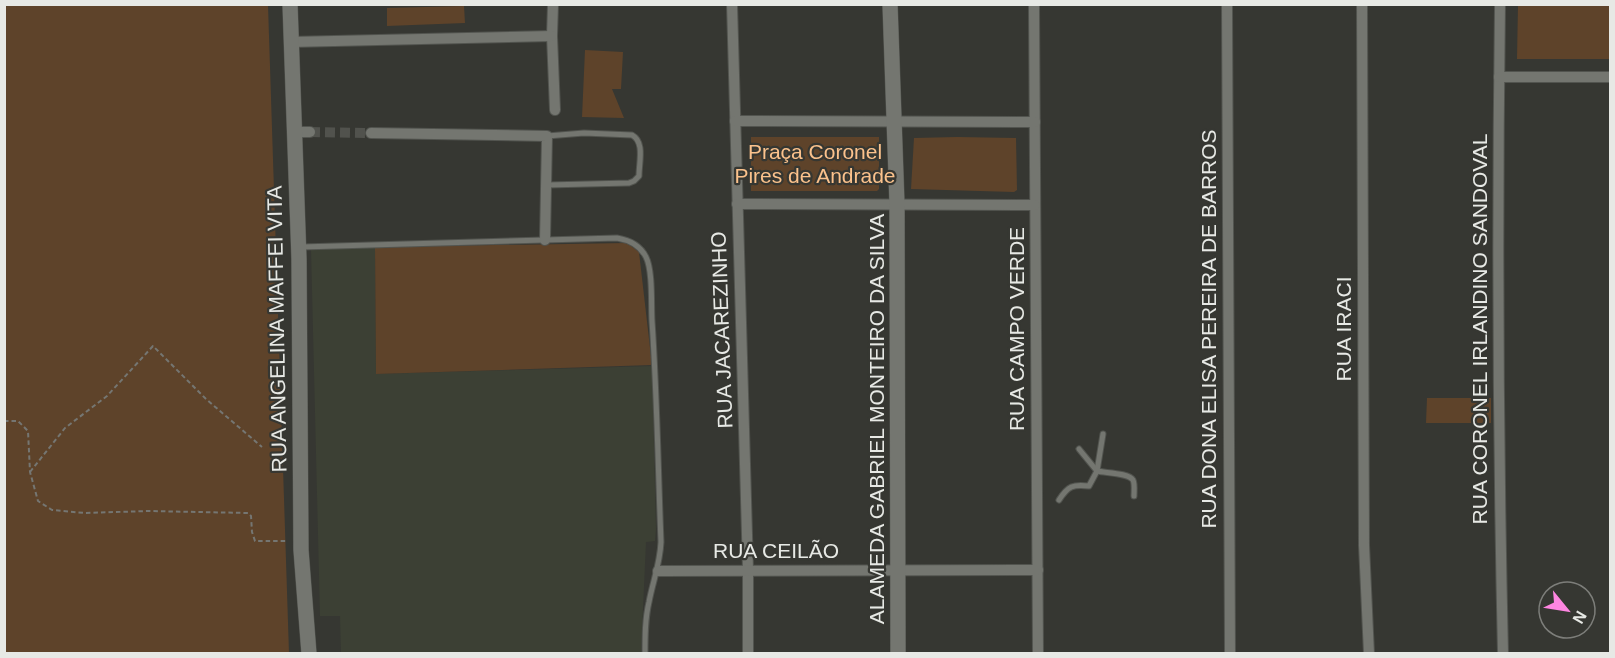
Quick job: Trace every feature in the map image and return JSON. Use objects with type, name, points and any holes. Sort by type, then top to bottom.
[{"type":"street","name":"RUA ANGELINA MAFFEI VITA","points":[[290,4],[299,248],[301,541],[309,654]]},
{"type":"street","points":[[553,4],[555,110]]},
{"type":"street","name":"RUA JACAREZINHO","points":[[732,4],[748,570],[748,654]]},
{"type":"street","name":"ALAMEDA GABRIEL MONTEIRO DA SILVA","points":[[890,4],[896,122],[898,654]]},
{"type":"street","name":"RUA CAMPO VERDE","points":[[1034,4],[1038,654]]},
{"type":"street","name":"RUA DONA ELISA PEREIRA DE BARROS","points":[[1227,4],[1230,654]]},
{"type":"street","name":"RUA IRACI","points":[[1362,4],[1364,545],[1369,654]]},
{"type":"street","name":"RUA CORONEL IRLANDINO SANDOVAL","points":[[1500,4],[1497,265],[1503,654]]},
{"type":"street","points":[[290,42],[552,36]]},
{"type":"street","points":[[1499,77],[1611,76]]},
{"type":"street","points":[[735,121],[1035,122]]},
{"type":"street","points":[[294,132],[310,132]]},
{"type":"street","points":[[371,133],[546,136],[545,240]]},
{"type":"street","points":[[737,204],[1035,205]]},
{"type":"street","name":"RUA CEILÃO","points":[[658,571],[1038,570]]},
{"type":"lane","points":[[546,136],[632,135],[638,138],[640,143],[639,176],[634,181],[547,185]]},
{"type":"lane","points":[[299,248],[617,238],[629,240],[640,248],[647,258],[650,276],[656,379],[660,542],[658,571],[649,601],[646,622],[645,654]]},
{"type":"lane","points":[[1059,501],[1069,487],[1089,486],[1097,471],[1103,434]]},
{"type":"lane","points":[[1079,449],[1097,471],[1130,477],[1133,481],[1134,496]]},
{"type":"path","points":[[30,472],[65,428],[107,396],[153,345],[206,399],[262,447]]},
{"type":"path","points":[[4,421],[18,422],[28,431],[30,472],[38,501],[52,510],[85,513],[248,513],[251,516],[255,541],[301,541]]},
{"type":"shaded area","points":[[375,247],[376,374],[652,366],[656,529],[655,541],[646,542],[641,653],[341,653],[340,616],[320,616],[311,249]]},
{"type":"green space","points":[[4,5],[268,5],[289,653],[5,653]]},
{"type":"green space","points":[[1518,5],[1610,5],[1610,59],[1517,59]]},
{"type":"green space","points":[[464,6],[465,23],[387,26],[387,8]]},
{"type":"green space","points":[[585,50],[623,52],[621,89],[612,89],[624,118],[582,117]]},
{"type":"green space","name":"Praça Coronel Pires de Andrade","points":[[751,137],[879,137],[879,189],[877,191],[751,191]]},
{"type":"green space","name":"Praça Coronel Pires de Andrade","points":[[914,138],[1016,138],[1017,190],[1014,192],[911,189]]},
{"type":"green space","points":[[627,243],[639,252],[652,365],[376,374],[375,247]]},
{"type":"green space","points":[[1427,398],[1491,398],[1491,423],[1426,423]]},
{"type":"tunnel","points":[[310,132],[371,133]]}]
